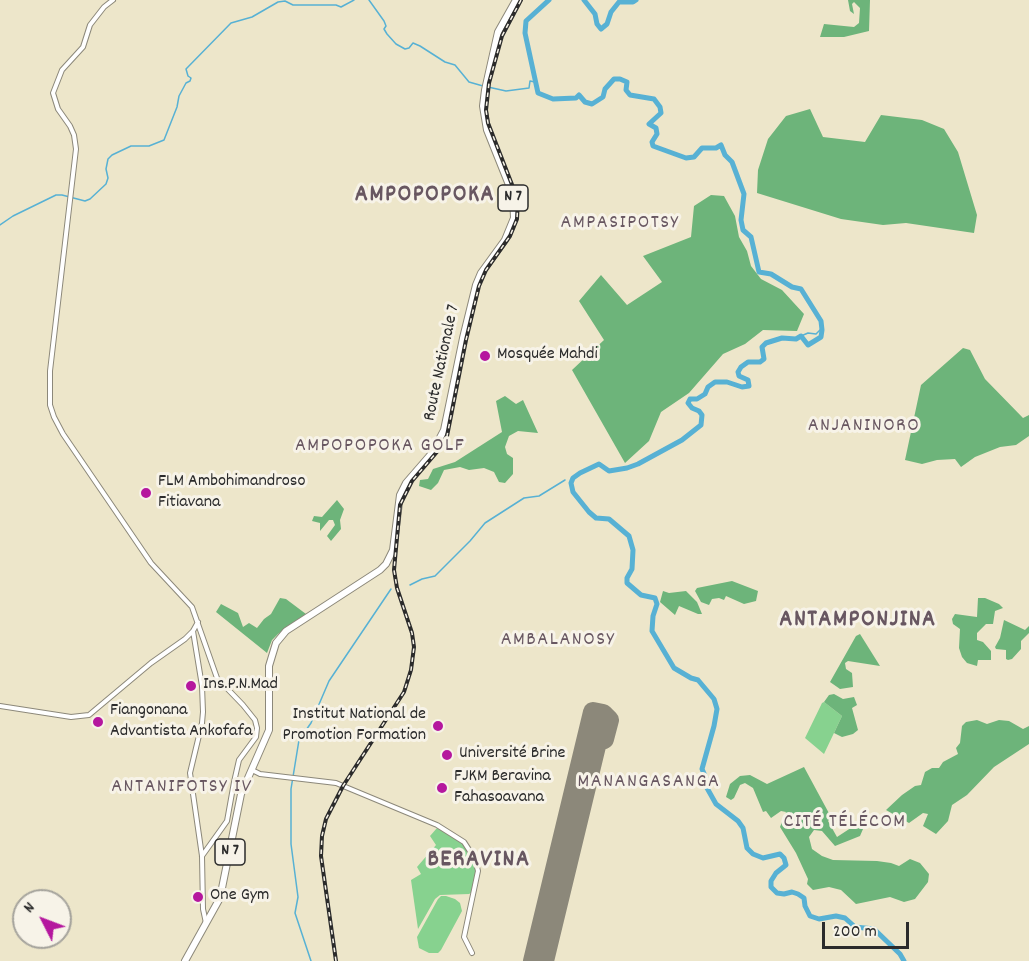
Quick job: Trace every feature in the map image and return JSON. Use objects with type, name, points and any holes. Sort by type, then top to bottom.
[{"type":"main road","name":"Route Nationale 7","points":[[252,770],[269,729],[269,666],[276,643],[286,631],[386,564],[393,550],[400,495],[406,483],[432,453],[444,430],[476,285],[481,273],[505,240],[515,210],[510,184],[487,130],[483,106],[498,32],[516,0]]},
{"type":"main road","name":"N 7","points":[[185,961],[222,890],[238,806],[252,770]]},
{"type":"street","points":[[113,0],[90,25],[83,47],[62,70],[53,93],[58,109],[70,126],[75,142],[50,371],[50,405],[63,434],[151,563],[192,607],[217,678],[250,713],[257,728],[256,737],[240,760],[227,821],[202,856]]},
{"type":"street","points":[[0,706],[71,717],[89,715],[193,631],[198,621]]},
{"type":"street","points":[[193,631],[202,686],[203,712],[190,773],[202,856],[206,923]]},
{"type":"street","points":[[252,770],[260,774],[336,783],[437,825],[464,842],[475,859],[478,871],[464,937],[472,953]]},
{"type":"street","points":[[248,779],[260,774]]},
{"type":"green space","points":[[848,0],[870,0],[869,31],[844,37],[820,37],[824,24],[854,27],[859,23],[860,8],[854,2],[852,4],[854,14],[850,11]]},
{"type":"green space","points":[[810,109],[823,137],[865,142],[881,115],[922,120],[944,129],[958,152],[977,215],[974,233],[906,223],[883,225],[841,219],[757,193],[758,170],[768,139],[786,116]]},
{"type":"green space","points":[[711,195],[724,196],[735,216],[739,237],[747,251],[751,266],[761,279],[782,290],[804,314],[797,331],[763,330],[745,344],[723,354],[689,393],[661,412],[649,441],[625,463],[572,370],[604,340],[579,301],[601,275],[627,305],[662,282],[643,256],[691,237],[694,206]]},
{"type":"green space","points":[[963,348],[970,350],[985,379],[1023,418],[1029,415],[1029,436],[1016,445],[1000,447],[975,457],[961,467],[955,459],[922,464],[905,460],[921,385]]},
{"type":"green space","points":[[505,396],[516,404],[523,400],[538,433],[518,431],[509,436],[505,447],[507,454],[513,458],[513,474],[505,483],[499,482],[494,472],[484,468],[469,470],[460,467],[444,470],[438,483],[431,490],[419,486],[420,480],[428,479],[433,469],[455,462],[502,432],[496,401]]},
{"type":"green space","points":[[337,500],[344,509],[340,520],[341,529],[331,541],[327,536],[335,525],[333,520],[329,520],[320,531],[320,523],[312,521],[314,516],[322,517]]},
{"type":"green space","points":[[732,581],[758,591],[756,601],[744,604],[726,596],[724,600],[712,599],[709,605],[701,602],[695,591],[697,588]]},
{"type":"green space","points":[[663,591],[669,593],[686,591],[697,602],[702,614],[679,606],[675,615],[660,602]]},
{"type":"green space","points":[[280,598],[286,599],[306,614],[272,640],[267,653],[216,612],[221,604],[238,613],[243,627],[249,623],[257,628],[271,614]]},
{"type":"green space","points":[[978,598],[985,598],[1003,608],[995,611],[993,624],[986,624],[977,633],[977,640],[983,642],[991,651],[991,660],[978,660],[977,666],[967,663],[962,657],[959,648],[960,629],[953,624],[952,619],[955,614],[977,617]]},
{"type":"green space","points":[[1004,620],[1025,630],[1029,626],[1029,633],[1021,641],[1021,649],[1012,659],[1008,660],[1006,650],[995,647],[1000,638]]},
{"type":"green space","points":[[860,634],[880,666],[848,661],[845,663],[846,669],[852,673],[853,687],[840,689],[830,682],[856,636]]},
{"type":"green space","points":[[834,694],[843,699],[854,697],[857,705],[852,708],[858,730],[853,734],[842,737],[834,733],[842,716],[824,702],[829,695]]},
{"type":"green space","points":[[824,702],[842,716],[824,754],[805,738]]},
{"type":"green space","points":[[977,720],[987,724],[999,720],[1009,721],[1023,729],[1029,726],[1029,744],[994,767],[967,795],[952,805],[948,821],[936,834],[923,826],[928,814],[923,813],[909,823],[886,810],[902,795],[915,786],[921,785],[925,772],[932,768],[939,768],[943,762],[958,754],[956,748],[960,743],[962,726],[966,722]]},
{"type":"green space","points":[[804,767],[831,817],[828,821],[837,837],[863,820],[866,822],[860,836],[835,846],[822,831],[814,830],[809,837],[812,849],[833,860],[877,861],[899,866],[910,859],[920,863],[929,874],[928,882],[915,899],[904,902],[890,897],[856,904],[841,890],[829,887],[813,890],[807,884],[808,879],[796,853],[780,827],[786,812],[781,811],[771,818],[766,811],[763,812],[753,788],[745,783],[740,785],[734,798],[731,800],[726,797],[730,784],[740,776],[750,775],[767,784]]},
{"type":"green space","points":[[437,828],[457,838],[472,856],[477,874],[474,891],[469,894],[440,895],[435,899],[418,929],[411,880],[421,874],[417,867],[436,845],[430,836]]},
{"type":"green space","points":[[441,896],[455,899],[460,903],[462,911],[441,950],[438,953],[429,953],[419,948],[417,937]]},
{"type":"waterway","points":[[0,225],[56,195],[85,201],[90,199],[106,184],[108,159],[112,155],[131,146],[149,146],[164,140],[179,96],[191,78],[186,69],[231,23],[252,17],[278,2],[285,1],[293,5],[341,7],[354,0]]},
{"type":"waterway","points":[[369,0],[384,21],[387,34],[396,44],[405,49],[413,43],[420,46],[445,62],[455,65],[469,82],[483,86]]},
{"type":"waterway","points":[[549,0],[526,21],[525,33],[538,93],[553,99],[576,98],[579,95],[585,102],[592,104],[603,97],[605,89],[614,79],[620,79],[627,82],[626,90],[630,95],[654,99],[660,107],[661,113],[649,124],[656,128],[657,134],[652,142],[653,146],[686,158],[694,157],[702,148],[716,148],[721,145],[725,155],[732,162],[744,194],[741,220],[743,230],[751,237],[759,272],[771,274],[792,287],[801,289],[821,321],[822,330],[821,337],[808,345],[801,336],[796,339],[782,338],[766,343],[762,347],[764,359],[760,362],[748,362],[738,372],[739,376],[748,380],[749,386],[742,387],[727,382],[715,382],[708,387],[705,394],[697,399],[690,399],[688,403],[702,415],[701,425],[682,440],[627,468],[609,471],[599,464],[580,473],[573,478],[571,483],[573,492],[596,518],[609,519],[629,536],[633,550],[632,569],[627,583],[641,595],[655,598],[657,604],[652,631],[674,668],[698,680],[714,699],[717,709],[702,769],[707,788],[716,804],[738,821],[743,828],[747,848],[753,854],[763,858],[780,854],[784,858],[786,865],[776,873],[771,881],[771,887],[777,893],[792,892],[804,898],[810,916],[819,919],[836,916],[845,918],[855,927],[874,929],[900,954],[904,961]]},
{"type":"waterway","points":[[584,0],[595,14],[597,24],[601,29],[607,24],[611,12],[619,2],[636,0]]},
{"type":"waterway","points":[[488,87],[506,91],[529,88],[530,81],[535,82]]},
{"type":"waterway","points":[[801,336],[808,333],[816,334],[821,329]]},
{"type":"waterway","points":[[410,585],[435,576],[485,523],[524,498],[539,496],[565,480]]},
{"type":"waterway","points":[[311,961],[295,913],[298,897],[291,844],[291,789],[299,740],[311,723],[329,681],[391,589]]},
{"type":"runway","points":[[533,961],[593,712],[603,714],[609,720],[604,739],[597,742],[544,961]]},
{"type":"railway","points":[[336,961],[321,856],[326,819],[343,786],[404,692],[411,670],[414,647],[412,633],[397,588],[394,570],[400,505],[412,481],[442,446],[447,436],[479,286],[486,270],[510,236],[517,219],[518,200],[488,123],[486,110],[489,83],[502,36],[521,0]]},
{"type":"place","name":"Mosquée Mahdi","points":[[485,356]]},
{"type":"place","name":"FLM Ambohimandroso Fitiavana","points":[[146,493]]},
{"type":"place","name":"Ins.P.N.Mad","points":[[191,686]]},
{"type":"place","name":"Fiangonana Advantista Ankofafa","points":[[98,722]]},
{"type":"place","name":"Institut National de Promotion Formation","points":[[438,726]]},
{"type":"place","name":"Université Brine","points":[[447,755]]},
{"type":"place","name":"FJKM Beravina Fahasoavana","points":[[442,788]]},
{"type":"place","name":"One Gym","points":[[198,897]]},
{"type":"district","name":"AMPOPOPOKA","points":[[425,197]]},
{"type":"district","name":"AMPASIPOTSY","points":[[620,224]]},
{"type":"district","name":"ANJANINORO","points":[[864,427]]},
{"type":"district","name":"AMPOPOPOKA GOLF","points":[[380,447]]},
{"type":"district","name":"ANTAMPONJINA","points":[[858,622]]},
{"type":"district","name":"AMBALANOSY","points":[[558,641]]},
{"type":"district","name":"MANANGASANGA","points":[[649,783]]},
{"type":"district","name":"ANTANIFOTSY IV","points":[[182,788]]},
{"type":"district","name":"CITÉ TÉLÉCOM","points":[[845,823]]},
{"type":"district","name":"BERAVINA","points":[[479,862]]}]
